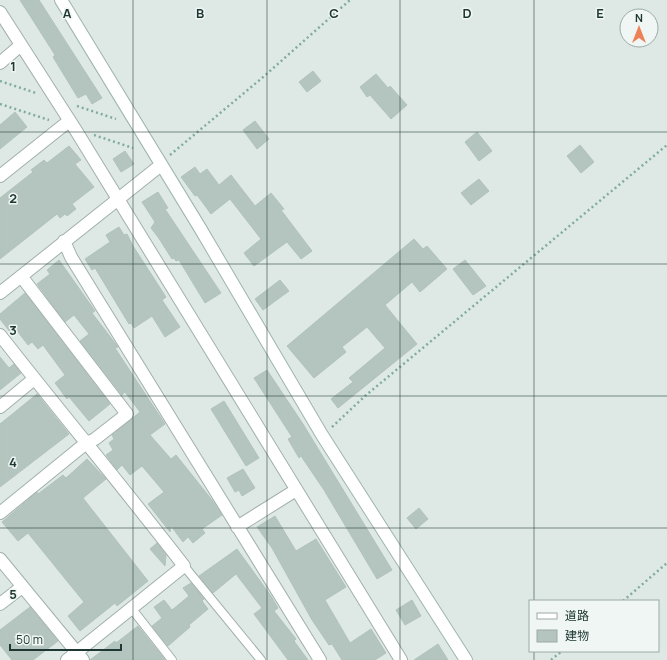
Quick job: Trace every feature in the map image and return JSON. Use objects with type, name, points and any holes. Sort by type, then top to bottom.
[{"type":"street","points":[[61,0],[322,435],[466,660]]},
{"type":"street","points":[[0,12],[70,120],[116,199],[401,660]]},
{"type":"street","points":[[0,63],[21,45]]},
{"type":"street","points":[[0,176],[70,120]]},
{"type":"street","points":[[0,294],[116,199],[161,165]]},
{"type":"street","points":[[64,241],[71,257],[320,660]]},
{"type":"street","points":[[0,513],[85,444],[95,439],[128,414],[21,276]]},
{"type":"street","points":[[0,335],[85,444],[137,505],[184,566],[76,658],[0,559]]},
{"type":"street","points":[[0,407],[34,378]]},
{"type":"street","points":[[237,527],[296,490]]},
{"type":"street","points":[[0,604],[22,587]]},
{"type":"lane","points":[[184,566],[261,660]]},
{"type":"lane","points":[[132,609],[172,660]]},
{"type":"path","points":[[161,165],[167,157],[262,78],[350,0]]},
{"type":"path","points":[[322,435],[365,396],[667,145]]},
{"type":"path","points":[[623,600],[667,563]]},
{"type":"path","points":[[551,660],[561,652]]},
{"type":"building","points":[[20,0],[39,0],[102,98],[92,104],[86,94],[78,98],[53,57],[55,55]]},
{"type":"building","points":[[313,71],[321,81],[307,92],[299,82]]},
{"type":"building","points":[[376,74],[388,88],[390,86],[407,105],[391,119],[370,95],[367,97],[360,87]]},
{"type":"building","points":[[15,112],[27,127],[0,149],[0,125]]},
{"type":"building","points":[[255,121],[269,139],[257,149],[243,130]]},
{"type":"building","points":[[477,132],[492,151],[479,161],[465,142]]},
{"type":"building","points":[[580,145],[594,162],[581,173],[567,156]]},
{"type":"building","points":[[69,146],[81,160],[75,164],[94,187],[72,204],[76,209],[67,216],[65,214],[60,218],[57,214],[0,259],[0,198],[33,172],[31,170],[44,160],[47,163]]},
{"type":"building","points":[[125,151],[134,164],[121,172],[113,159]]},
{"type":"building","points":[[195,167],[200,174],[207,169],[219,185],[231,175],[255,206],[271,193],[284,209],[281,210],[312,251],[301,259],[287,242],[254,266],[244,253],[261,239],[230,199],[211,214],[181,177]]},
{"type":"building","points":[[479,179],[489,191],[471,205],[461,193]]},
{"type":"building","points":[[158,192],[168,208],[165,209],[221,293],[205,303],[179,260],[176,261],[174,258],[172,259],[151,228],[155,222],[142,202]]},
{"type":"building","points":[[119,227],[124,235],[127,234],[133,246],[166,297],[162,300],[180,327],[165,337],[152,316],[134,328],[131,323],[129,324],[95,268],[92,270],[85,259],[110,242],[106,235]]},
{"type":"building","points":[[414,239],[423,249],[427,246],[447,269],[420,292],[412,282],[385,305],[417,344],[338,408],[331,399],[353,382],[349,378],[385,348],[367,327],[342,347],[346,352],[314,378],[287,346]]},
{"type":"building","points":[[59,260],[95,311],[92,313],[118,347],[115,348],[165,424],[150,435],[171,459],[176,455],[222,515],[202,529],[205,533],[193,543],[188,537],[183,542],[171,526],[170,532],[148,504],[164,492],[142,466],[130,475],[122,465],[117,470],[106,455],[113,450],[109,443],[114,439],[112,435],[140,412],[125,392],[122,395],[80,341],[89,334],[74,315],[65,322],[37,284],[50,274],[47,270]]},
{"type":"building","points":[[465,260],[486,286],[473,295],[453,269]]},
{"type":"building","points":[[280,280],[289,291],[263,310],[255,299]]},
{"type":"building","points":[[25,293],[110,404],[89,421],[69,397],[67,399],[55,383],[65,375],[43,345],[38,349],[32,342],[28,345],[15,328],[10,332],[0,319],[0,314]]},
{"type":"building","points":[[0,357],[9,368],[14,364],[21,373],[0,390]]},
{"type":"building","points":[[267,370],[303,424],[392,570],[377,579],[324,490],[301,456],[299,458],[288,439],[292,437],[254,378]]},
{"type":"building","points":[[37,394],[69,434],[0,487],[0,424]]},
{"type":"building","points":[[224,401],[259,458],[246,466],[211,409]]},
{"type":"building","points":[[87,459],[106,479],[83,498],[148,581],[117,606],[115,603],[80,631],[68,616],[84,602],[28,533],[18,541],[2,522],[37,492],[38,494],[63,475],[66,478]]},
{"type":"building","points":[[243,469],[255,488],[242,496],[239,490],[235,492],[227,478]]},
{"type":"building","points":[[419,508],[428,519],[416,529],[407,518]]},
{"type":"building","points":[[275,516],[296,551],[316,539],[346,587],[325,600],[350,643],[371,629],[386,653],[375,660],[342,660],[332,644],[329,645],[312,620],[272,548],[257,527]]},
{"type":"building","points":[[157,543],[166,555],[165,566],[150,549]]},
{"type":"building","points":[[237,549],[271,596],[278,608],[274,611],[296,639],[294,641],[308,660],[288,660],[254,614],[262,608],[236,574],[213,593],[199,576]]},
{"type":"building","points":[[191,583],[204,599],[202,601],[208,609],[168,646],[152,626],[162,618],[154,607],[164,600],[172,610],[189,596],[183,588]]},
{"type":"building","points":[[412,600],[421,616],[405,625],[396,610]]},
{"type":"building","points":[[30,607],[58,641],[33,660],[12,660],[0,645],[0,630]]},
{"type":"building","points":[[138,626],[165,660],[90,660],[115,641],[116,643]]},
{"type":"building","points":[[438,644],[448,660],[414,660]]}]
